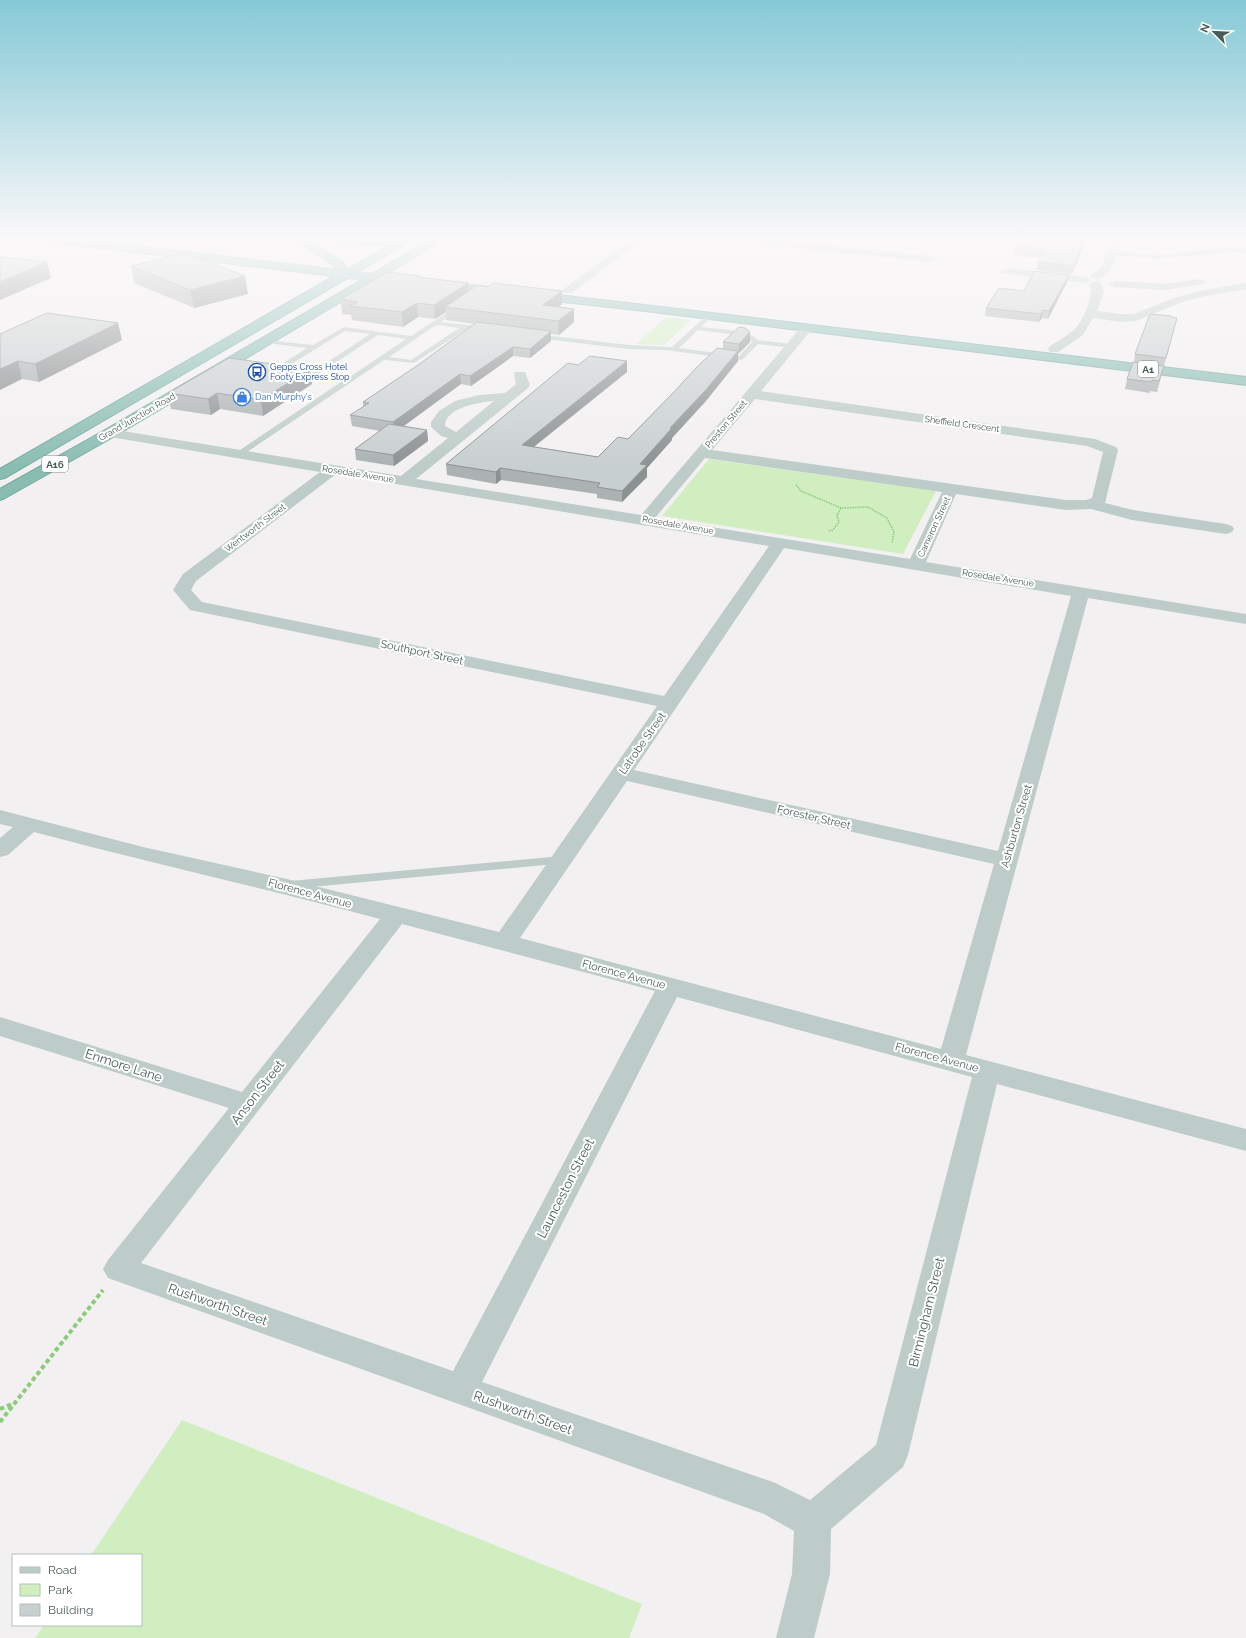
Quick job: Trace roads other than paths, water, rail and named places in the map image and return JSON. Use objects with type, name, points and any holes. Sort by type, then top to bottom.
[{"type":"highway","name":"Grand Junction Road","points":[[0,475],[273,315]]},
{"type":"highway","name":"Grand Junction Road","points":[[0,495],[110,433],[309,315]]},
{"type":"highway","name":"A1","points":[[704,315],[810,324]]},
{"type":"highway","name":"A1","points":[[747,315],[1052,354],[1246,381]]},
{"type":"highway","name":"A1","points":[[1052,354],[1246,372]]},
{"type":"highway","points":[[80,428],[110,433]]},
{"type":"street","points":[[1052,354],[1079,332],[1089,315]]},
{"type":"street","points":[[1101,315],[1121,318],[1140,315]]},
{"type":"street","name":"Preston Street","points":[[645,520],[810,324]]},
{"type":"street","points":[[404,481],[523,385],[520,374]]},
{"type":"street","name":"Sheffield Crescent","points":[[751,394],[1090,442],[1111,450],[1099,501],[1091,504]]},
{"type":"street","points":[[459,437],[446,433],[438,427],[438,422],[446,413],[461,403],[469,400],[508,397]]},
{"type":"street","name":"Rosedale Avenue","points":[[110,433],[1246,619]]},
{"type":"street","points":[[702,453],[1066,506],[1091,504],[1132,515],[1226,529]]},
{"type":"street","name":"Wentworth Street","points":[[182,590],[189,578],[332,470]]},
{"type":"street","name":"Cameron Street","points":[[916,565],[951,489]]},
{"type":"street","name":"Latrobe Street","points":[[505,942],[779,543]]},
{"type":"street","name":"Southport Street","points":[[182,590],[196,606],[669,703]]},
{"type":"street","name":"Ashburton Street","points":[[951,1060],[1081,592]]},
{"type":"street","name":"Forester Street","points":[[621,773],[1007,860]]},
{"type":"street","name":"Florence Avenue","points":[[0,817],[143,854],[287,886],[396,916],[505,942],[1246,1140]]},
{"type":"street","points":[[0,850],[30,824]]},
{"type":"street","name":"Anson Street","points":[[119,1269],[396,916]]},
{"type":"street","name":"Launceston Street","points":[[461,1390],[670,986]]},
{"type":"street","name":"Enmore Lane","points":[[0,1026],[248,1104]]},
{"type":"street","name":"Birmingham Street","points":[[813,1521],[891,1454],[987,1070]]},
{"type":"street","name":"Rushworth Street","points":[[119,1269],[773,1500],[813,1521]]},
{"type":"street","points":[[795,1638],[811,1574],[813,1521]]},
{"type":"lane","points":[[238,454],[447,315]]},
{"type":"lane","points":[[674,349],[709,316]]},
{"type":"lane","points":[[435,323],[496,330]]},
{"type":"lane","points":[[383,358],[412,362],[465,327]]},
{"type":"lane","points":[[696,328],[747,334],[756,342],[791,346]]},
{"type":"lane","points":[[348,381],[276,370],[344,329],[413,338]]},
{"type":"lane","points":[[311,376],[377,333]]},
{"type":"lane","points":[[530,335],[630,347],[674,349],[741,358],[756,342]]},
{"type":"lane","points":[[267,340],[314,347]]},
{"type":"lane","points":[[287,886],[562,860]]},
{"type":"place","name":"Gepps Cross Hotel Footy Express Stop","points":[[257,372]]},
{"type":"place","name":"Dan Murphy's","points":[[242,397]]}]
